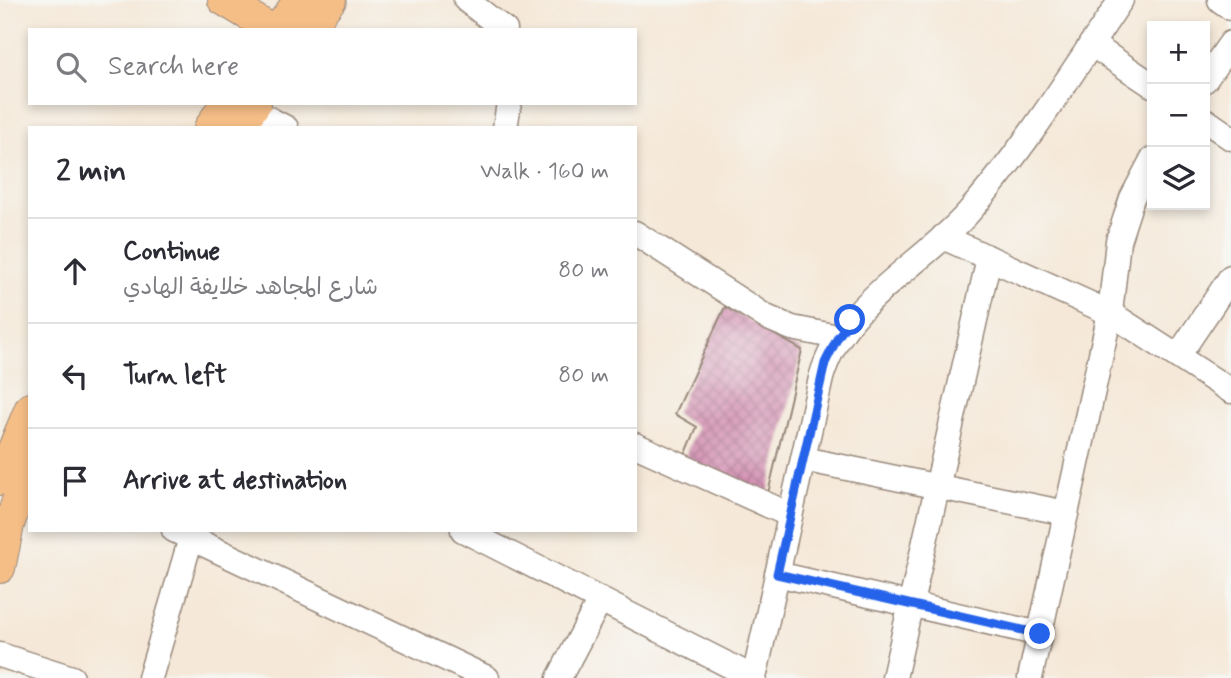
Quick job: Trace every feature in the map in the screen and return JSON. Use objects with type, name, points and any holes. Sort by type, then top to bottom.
[{"type":"main road","points":[[223,0],[272,28]]},
{"type":"main road","points":[[277,28],[299,0]]},
{"type":"main road","points":[[310,28],[331,0]]},
{"type":"main road","points":[[213,126],[243,111]]},
{"type":"main road","points":[[0,480],[28,413]]},
{"type":"main road","points":[[0,568],[9,525],[28,468]]},
{"type":"street","points":[[466,0],[502,28]]},
{"type":"street","points":[[467,532],[754,678],[825,363],[838,337],[866,304],[943,237],[982,195],[1027,138],[1121,0]]},
{"type":"street","points":[[1220,0],[1231,8]]},
{"type":"street","points":[[1210,73],[1231,43]]},
{"type":"street","points":[[1091,44],[1151,84]]},
{"type":"street","points":[[505,126],[509,105]]},
{"type":"street","points":[[243,111],[281,126]]},
{"type":"street","points":[[1210,123],[1231,138]]},
{"type":"street","points":[[1030,678],[1110,313],[1118,241],[1132,198],[1147,170]]},
{"type":"street","points":[[637,234],[766,317],[792,328],[838,337]]},
{"type":"street","points":[[943,237],[1110,313],[1231,390]]},
{"type":"street","points":[[894,678],[989,258]]},
{"type":"street","points":[[1178,356],[1231,277]]},
{"type":"street","points":[[637,446],[790,515]]},
{"type":"street","points":[[803,459],[1066,513]]},
{"type":"street","points":[[150,678],[200,537],[487,678]]},
{"type":"street","points":[[777,574],[1040,634]]},
{"type":"street","points":[[559,678],[600,600]]},
{"type":"street","points":[[0,655],[72,678]]},
{"type":"building","points":[[725,307],[802,350],[768,493],[684,458],[697,427],[675,414]]},
{"type":"route","points":[[850,320],[825,363],[777,574],[1040,634]]}]
